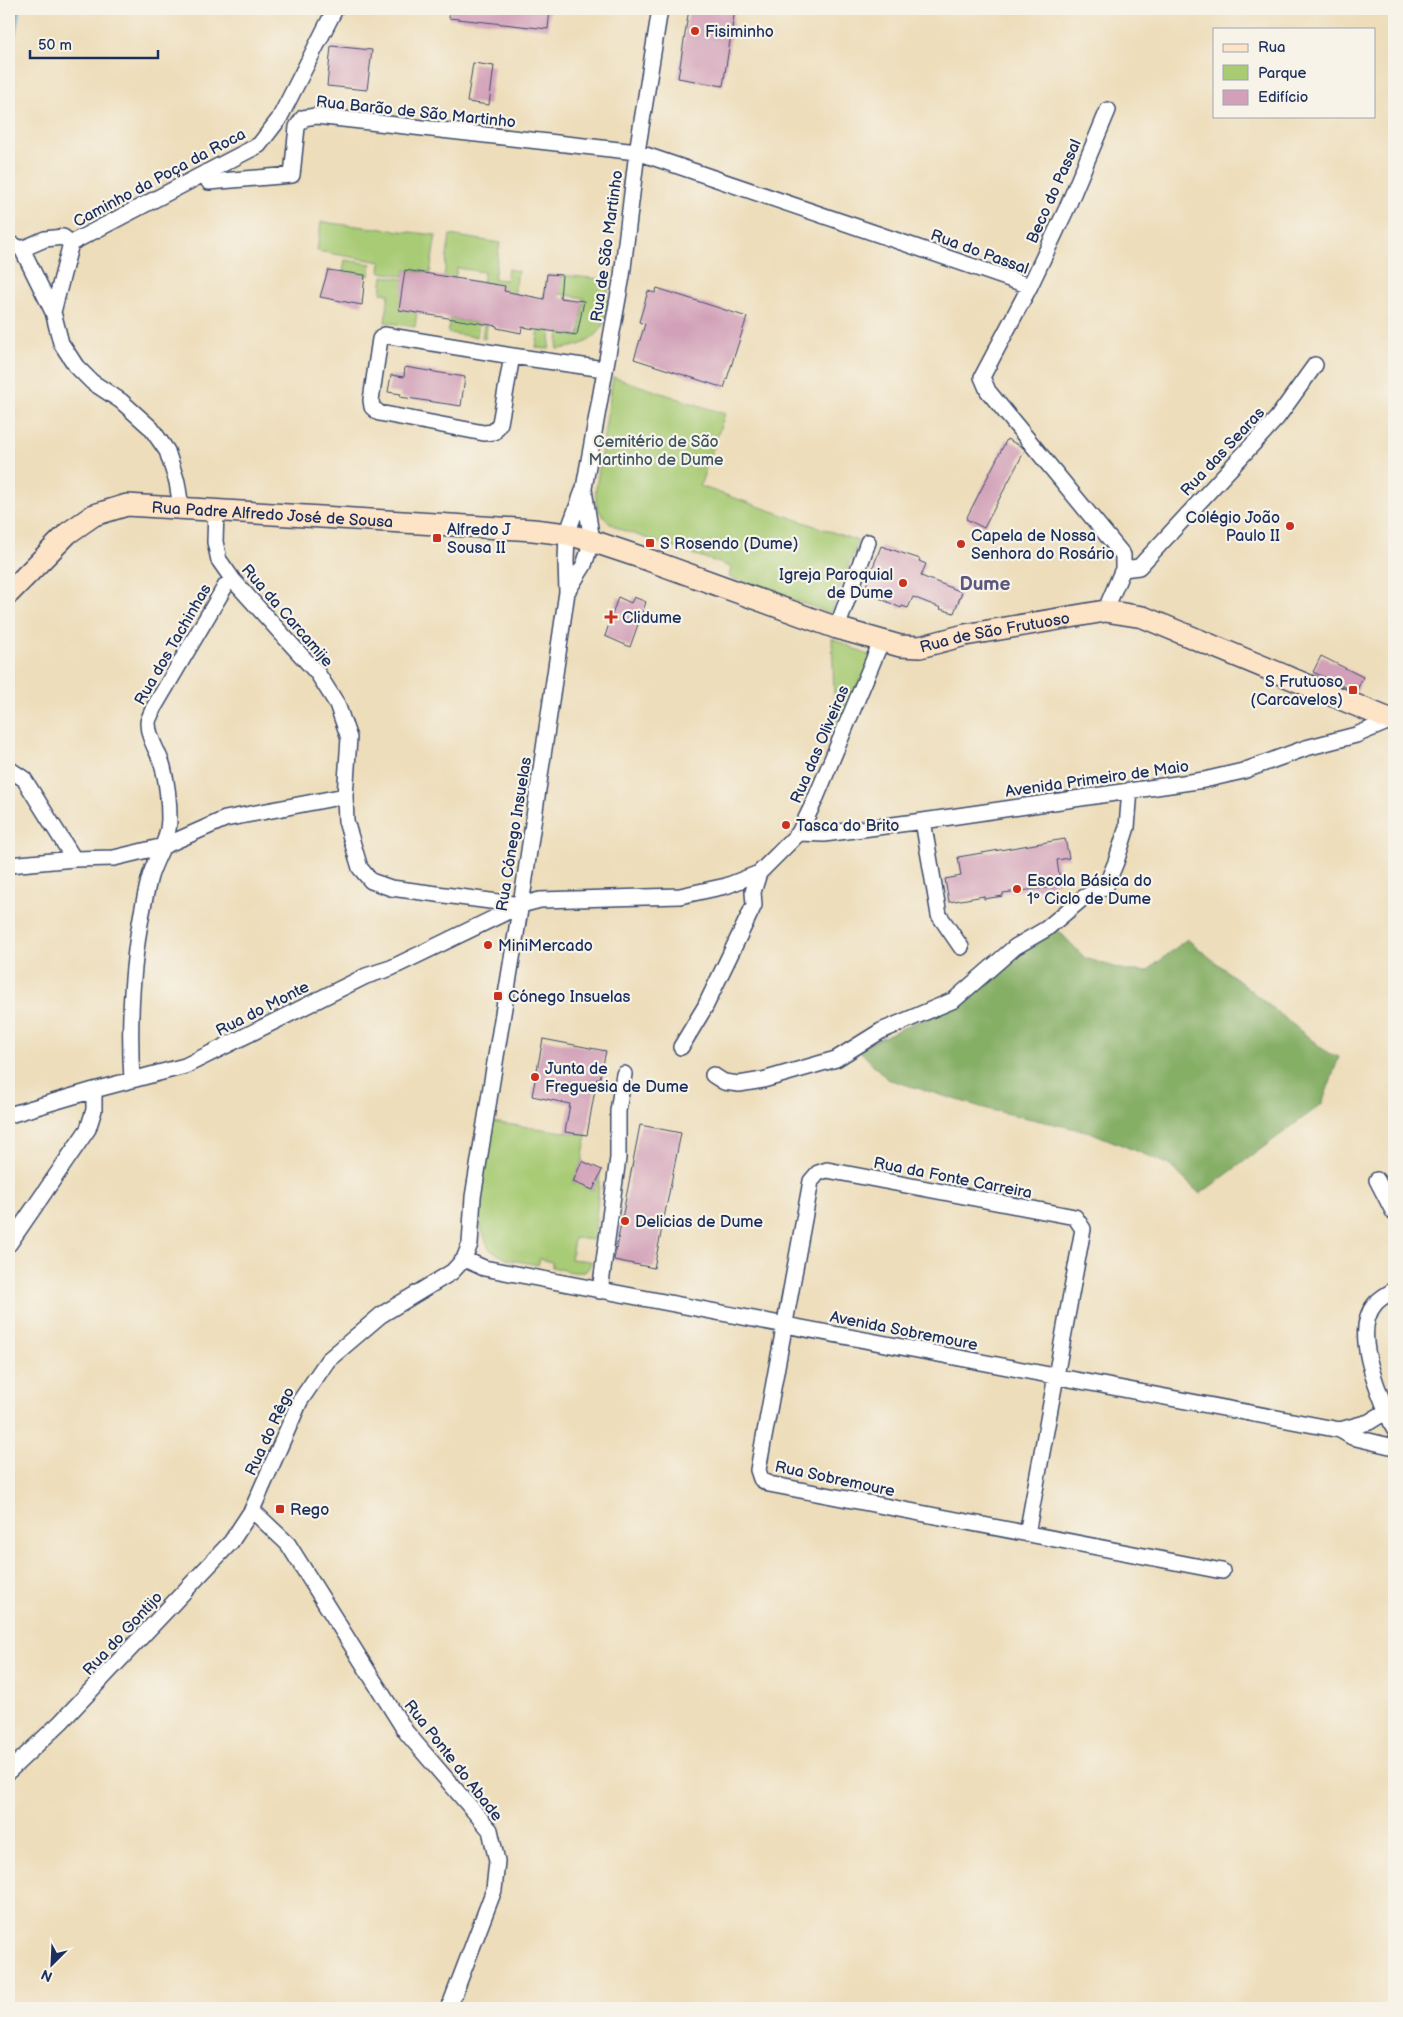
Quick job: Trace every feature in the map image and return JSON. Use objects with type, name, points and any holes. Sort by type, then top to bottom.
[{"type":"street","name":"Caminho da Poça da Roca","points":[[71,242],[259,145],[279,119],[334,9]]},
{"type":"street","name":"Rua de São Martinho","points":[[567,534],[584,488],[622,276],[636,152],[660,9]]},
{"type":"street","name":"Beco do Passal","points":[[1030,286],[1067,208],[1108,110]]},
{"type":"street","name":"Rua Barão de São Martinho","points":[[209,182],[292,175],[297,127],[303,118],[316,116],[636,152]]},
{"type":"street","name":"Rua do Passal","points":[[636,152],[1030,286],[982,377],[988,391],[1123,555],[1123,569]]},
{"type":"street","points":[[53,312],[71,242],[63,237],[45,238],[15,246],[53,312],[61,343],[76,366],[92,382],[121,401],[151,428],[166,451],[177,482],[181,507]]},
{"type":"street","points":[[512,356],[500,423],[494,432],[484,433],[379,413],[372,408],[371,400],[380,340],[384,335],[604,369]]},
{"type":"street","name":"Rua das Searas","points":[[1123,569],[1139,567],[1277,418],[1315,365]]},
{"type":"street","name":"Rua de São Martinho","points":[[584,488],[592,541]]},
{"type":"street","name":"Rua Padre Alfredo José de Sousa","points":[[9,593],[68,533],[94,515],[126,505],[533,530],[567,534],[592,541]]},
{"type":"street","name":"Rua da Carcamije","points":[[216,510],[215,542],[219,560],[233,580],[318,674],[337,704],[349,738],[345,796],[346,821],[360,868],[371,881],[391,888],[521,905]]},
{"type":"street","name":"Rua Cónego Insuelas","points":[[464,1259],[470,1244],[473,1197],[521,905],[568,592],[567,534]]},
{"type":"street","name":"Rua Cónego Insuelas","points":[[568,592],[584,565],[592,541]]},
{"type":"street","name":"Rua de São Frutuoso","points":[[592,541],[837,628],[900,646],[920,647],[965,635],[1105,610],[1143,617],[1393,720]]},
{"type":"street","points":[[837,628],[868,542]]},
{"type":"street","points":[[1105,610],[1123,569]]},
{"type":"street","name":"Rua dos Tachinhas","points":[[132,1080],[129,1029],[134,965],[149,879],[164,846],[169,819],[164,774],[148,723],[153,709],[226,585],[233,580]]},
{"type":"street","name":"Rua das Oliveiras","points":[[521,905],[540,900],[680,896],[726,886],[759,873],[799,833],[815,800],[881,642]]},
{"type":"street","name":"Avenida Primeiro de Maio","points":[[799,833],[824,834],[923,822],[1204,780],[1243,771],[1306,748],[1356,735],[1393,720]]},
{"type":"street","points":[[9,769],[24,779],[74,859]]},
{"type":"street","points":[[713,1075],[724,1082],[739,1084],[763,1080],[836,1059],[881,1030],[954,1000],[1015,947],[1046,929],[1083,898],[1106,886],[1127,827],[1130,790]]},
{"type":"street","points":[[9,865],[74,859],[114,858],[164,846],[225,819],[345,796]]},
{"type":"street","points":[[923,822],[939,915],[961,947]]},
{"type":"street","points":[[681,1047],[705,1007],[754,905],[753,892],[759,873]]},
{"type":"street","name":"Rua do Monte","points":[[9,1115],[185,1066],[366,976],[391,968],[521,905]]},
{"type":"street","points":[[600,1291],[618,1158],[618,1111],[624,1074]]},
{"type":"street","points":[[9,1244],[88,1129],[94,1110],[94,1090]]},
{"type":"street","name":"Rua da Fonte Carreira","points":[[785,1325],[811,1181],[818,1173],[826,1170],[1075,1218],[1083,1229],[1057,1376]]},
{"type":"street","points":[[1378,1180],[1394,1214]]},
{"type":"street","name":"Avenida Sobremoure","points":[[464,1259],[484,1268],[600,1291],[1340,1430],[1352,1437],[1394,1447]]},
{"type":"street","name":"Rua do Rêgo","points":[[252,1510],[300,1401],[328,1360],[381,1315],[452,1272],[464,1259]]},
{"type":"street","points":[[1394,1290],[1376,1303],[1368,1316],[1364,1330],[1365,1348],[1394,1429]]},
{"type":"street","name":"Rua Sobremoure","points":[[785,1325],[758,1470],[761,1479],[769,1484],[1222,1571]]},
{"type":"street","points":[[1027,1534],[1057,1376]]},
{"type":"street","name":"Avenida Sobremoure","points":[[1340,1430],[1369,1422],[1387,1410]]},
{"type":"street","name":"Rua do Gontijo","points":[[9,1772],[62,1722],[231,1542],[252,1510]]},
{"type":"street","name":"Rua Ponte do Abade","points":[[252,1510],[288,1544],[406,1732],[490,1830],[497,1861],[494,1890],[449,2008]]},
{"type":"green space","points":[[321,222],[436,235],[430,273],[405,270],[404,276],[380,272],[381,262],[317,251]]},
{"type":"green space","points":[[450,235],[500,243],[494,279],[506,280],[508,269],[518,271],[514,296],[492,293],[485,339],[482,338],[487,302],[479,300],[484,272],[457,268],[455,278],[444,277]]},
{"type":"green space","points":[[345,260],[371,264],[369,276],[343,272]]},
{"type":"green space","points":[[562,275],[609,280],[604,323],[596,335],[584,343],[557,349],[559,332],[579,337],[584,298],[555,293],[549,349],[536,348],[546,282],[561,284]]},
{"type":"green space","points":[[383,276],[404,279],[417,312],[415,327],[385,322],[389,294],[381,293]]},
{"type":"green space","points":[[479,305],[482,305],[477,337],[448,333],[450,319],[476,323]]},
{"type":"green space","name":"Cemitério de São Martinho de Dume","points":[[613,377],[725,414],[700,486],[858,541],[830,613],[729,577],[731,567],[622,530],[604,518],[596,502],[596,488]]},
{"type":"green space","points":[[832,638],[874,658],[836,749]]},
{"type":"green space","points":[[1056,928],[1085,958],[1128,971],[1147,971],[1187,939],[1328,1053],[1339,1057],[1322,1104],[1200,1194],[1168,1164],[1090,1132],[991,1110],[887,1079],[858,1049],[939,1011],[1018,951]]},
{"type":"green space","points":[[491,1122],[587,1135],[582,1161],[573,1182],[593,1190],[600,1173],[594,1240],[574,1238],[571,1259],[591,1261],[586,1271],[575,1272],[552,1267],[552,1262],[540,1259],[538,1265],[507,1259],[489,1249],[480,1225],[478,1208]]},
{"type":"building","points":[[450,9],[550,9],[548,29],[449,18]]},
{"type":"building","points":[[689,9],[735,9],[723,86],[678,78]]},
{"type":"building","points":[[331,46],[372,50],[367,90],[327,86]]},
{"type":"building","points":[[473,63],[494,66],[489,105],[467,102]]},
{"type":"building","points":[[328,270],[365,275],[362,305],[320,297]]},
{"type":"building","points":[[405,270],[505,286],[504,291],[544,299],[547,274],[562,275],[560,298],[584,301],[577,335],[522,327],[521,333],[497,328],[497,326],[399,310]]},
{"type":"building","points":[[657,288],[747,317],[724,388],[634,359],[645,324],[639,322],[648,291],[655,293]]},
{"type":"building","points":[[405,367],[465,377],[461,406],[400,397],[401,394],[388,392],[391,375],[404,377]]},
{"type":"building","points":[[1007,439],[1025,450],[984,528],[966,519]]},
{"type":"building","name":"Igreja Paroquial de Dume","points":[[881,546],[920,559],[919,561],[926,564],[921,576],[962,592],[954,613],[913,597],[908,608],[902,606],[901,608],[864,591]]},
{"type":"building","points":[[618,597],[631,603],[634,597],[646,602],[630,647],[605,636]]},
{"type":"building","points":[[1321,656],[1363,677],[1356,692],[1313,672]]},
{"type":"building","points":[[1065,839],[1069,858],[1057,860],[1060,882],[1054,883],[1054,887],[1003,893],[1003,896],[984,899],[984,896],[949,902],[945,879],[961,876],[958,857]]},
{"type":"building","points":[[543,1039],[606,1051],[600,1078],[597,1078],[587,1135],[565,1132],[570,1104],[532,1096]]},
{"type":"building","points":[[640,1125],[681,1133],[654,1268],[614,1260]]},
{"type":"building","points":[[582,1161],[602,1170],[593,1190],[573,1182]]},
{"type":"waterway","points":[[9,64],[18,9]]},
{"type":"place","name":"Fisiminho","points":[[695,31]]},
{"type":"place","name":"Colégio João Paulo II","points":[[1290,526]]},
{"type":"place","name":"Alfredo J Sousa II","points":[[437,538]]},
{"type":"place","name":"S Rosendo (Dume)","points":[[650,543]]},
{"type":"place","name":"Capela de Nossa Senhora do Rosário","points":[[961,544]]},
{"type":"place","name":"Igreja Paroquial de Dume","points":[[903,583]]},
{"type":"place","name":"Clidume","points":[[611,617]]},
{"type":"place","name":"S Frutuoso (Carcavelos)","points":[[1353,690]]},
{"type":"place","name":"Tasca do Brito","points":[[786,825]]},
{"type":"place","name":"Escola Básica do 1º Ciclo de Dume","points":[[1017,889]]},
{"type":"place","name":"MiniMercado","points":[[488,945]]},
{"type":"place","name":"Cónego Insuelas","points":[[498,996]]},
{"type":"place","name":"Junta de Freguesia de Dume","points":[[535,1077]]},
{"type":"place","name":"Delicias de Dume","points":[[625,1221]]},
{"type":"place","name":"Rego","points":[[280,1509]]},
{"type":"district","name":"Dume","points":[[985,583]]}]
